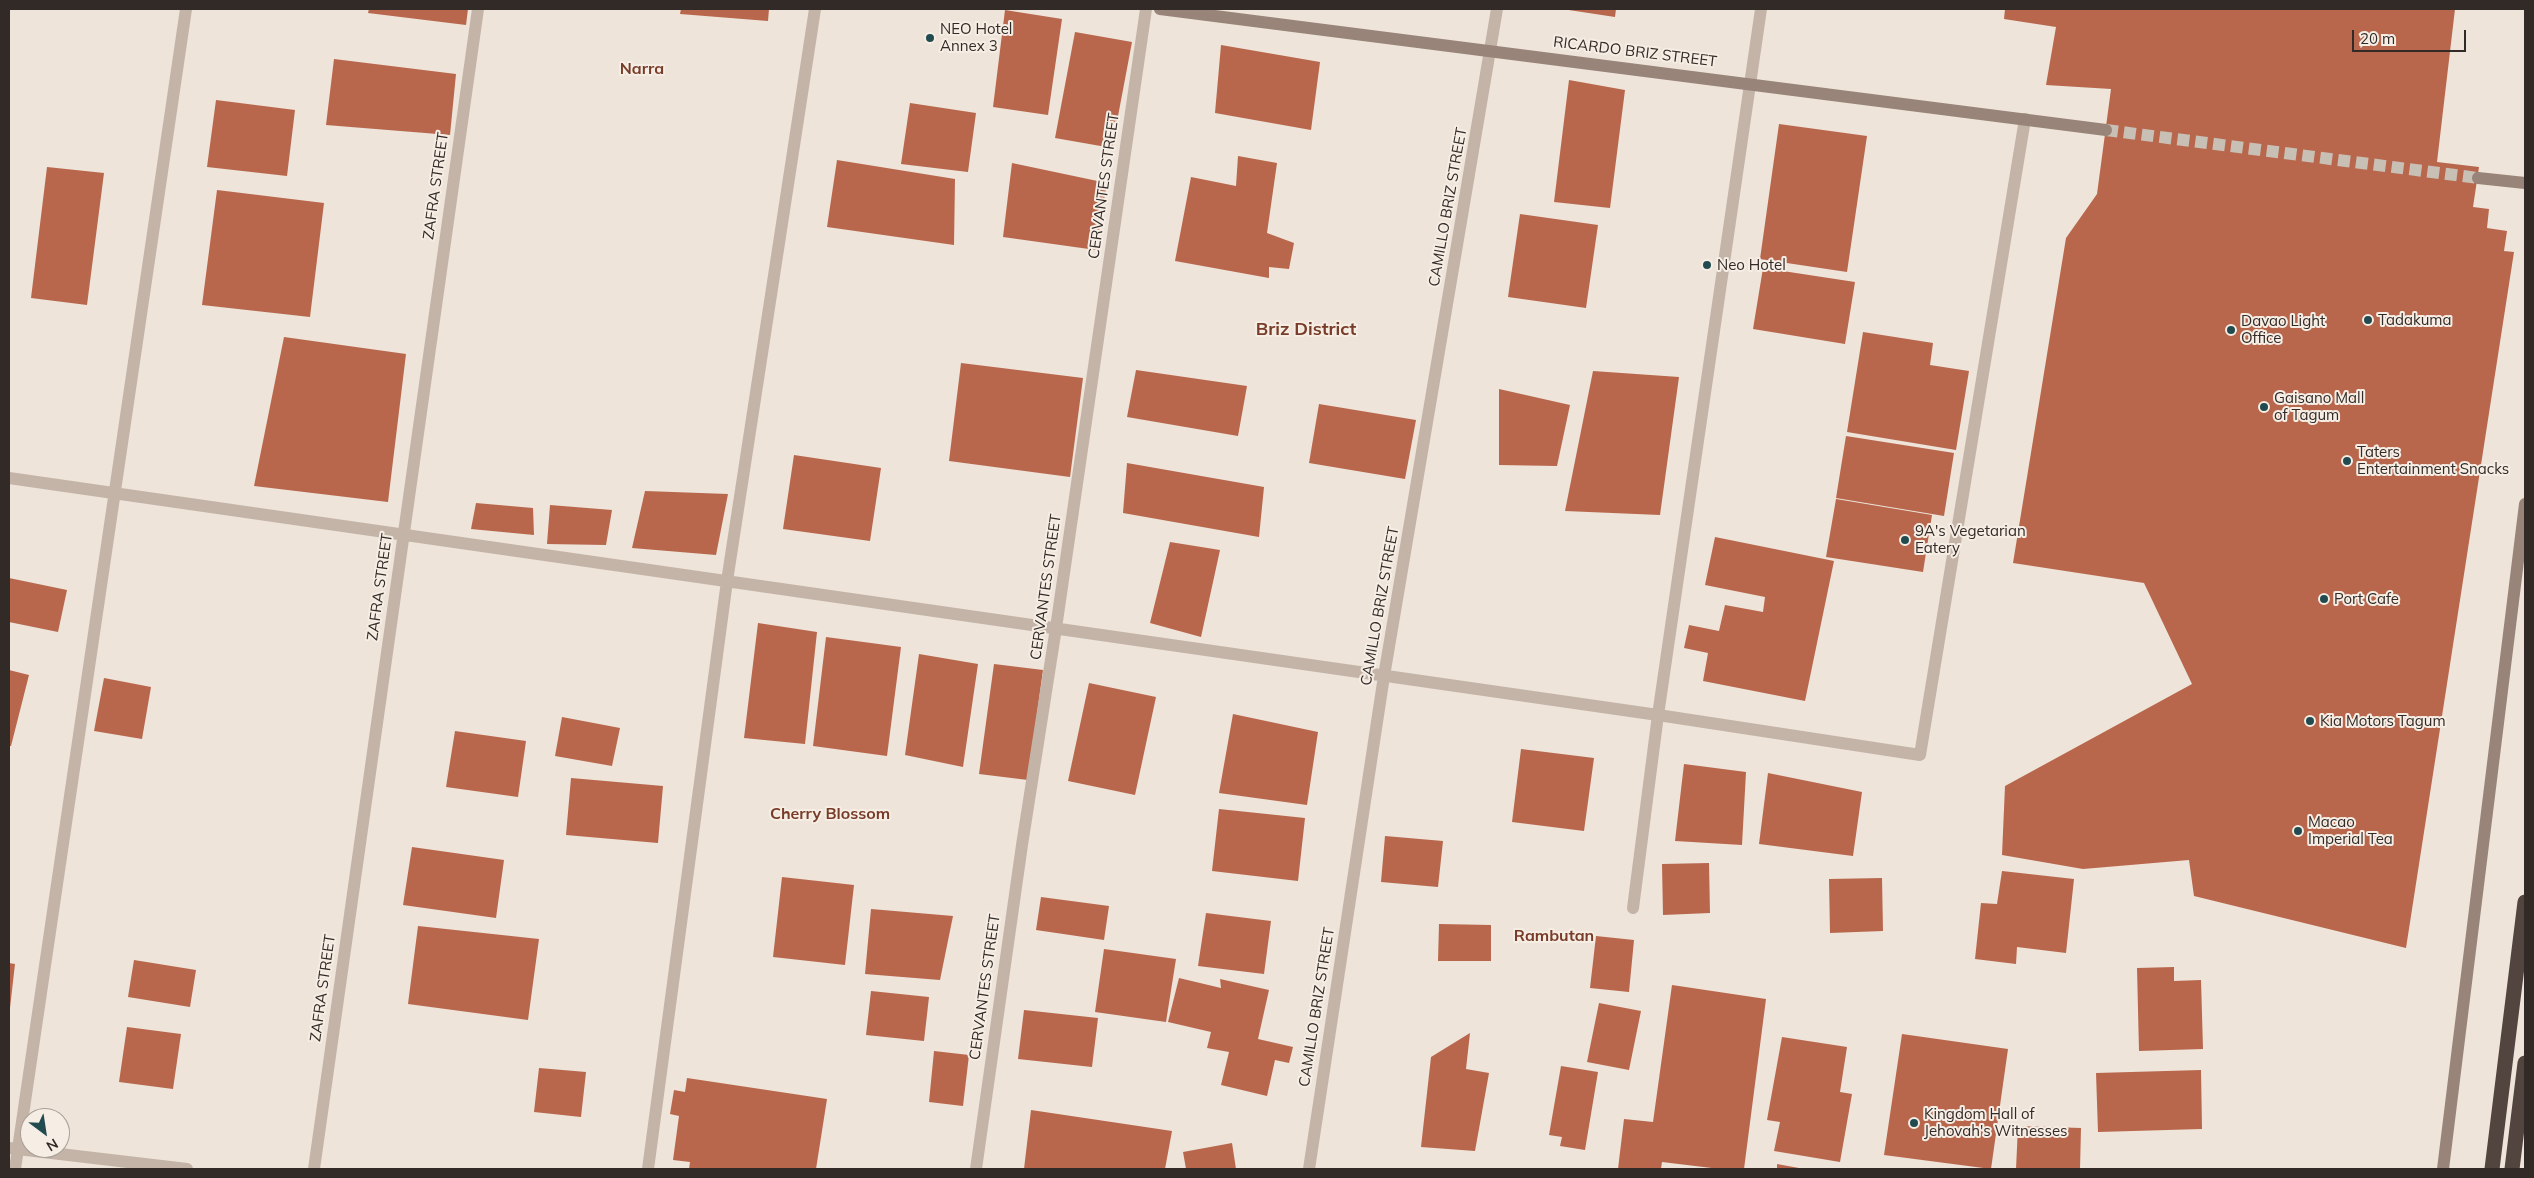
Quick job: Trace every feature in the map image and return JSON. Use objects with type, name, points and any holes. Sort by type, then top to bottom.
[{"type":"highway","points":[[2492,1169],[2525,902]]},
{"type":"highway","points":[[2512,1169],[2525,1063]]},
{"type":"street","points":[[15,1169],[13,1149],[115,493],[186,9]]},
{"type":"street","name":"ZAFRA STREET","points":[[314,1169],[478,9]]},
{"type":"street","points":[[648,1169],[726,581],[815,9]]},
{"type":"street","name":"CERVANTES STREET","points":[[976,1169],[1146,9]]},
{"type":"street","name":"RICARDO BRIZ STREET","points":[[1160,9],[2106,130]]},
{"type":"street","name":"CAMILLO BRIZ STREET","points":[[1309,1169],[1384,676],[1492,50],[1497,9]]},
{"type":"street","points":[[1633,908],[1658,715],[1760,9]]},
{"type":"street","points":[[9,478],[1658,715],[1920,755],[2025,119]]},
{"type":"street","points":[[2478,178],[2525,183]]},
{"type":"street","points":[[2443,1169],[2525,504]]},
{"type":"street","points":[[13,1149],[187,1169]]},
{"type":"building","points":[[369,9],[468,9],[466,25],[368,13]]},
{"type":"building","points":[[681,9],[769,9],[768,21],[680,14]]},
{"type":"building","points":[[1562,9],[1616,9],[1615,17]]},
{"type":"building","name":"Gaisano Mall of Tagum","points":[[2005,9],[2455,9],[2437,162],[2479,167],[2473,207],[2489,209],[2487,228],[2507,231],[2504,251],[2514,252],[2406,948],[2194,896],[2189,860],[2083,869],[2002,855],[2005,786],[2192,684],[2144,583],[2013,563],[2066,238],[2097,194],[2111,89],[2046,85],[2056,27],[2004,19]]},
{"type":"building","points":[[1005,10],[1062,19],[1048,115],[993,107]]},
{"type":"building","points":[[1075,32],[1132,42],[1112,148],[1055,138]]},
{"type":"building","points":[[1221,45],[1320,62],[1311,130],[1215,113]]},
{"type":"building","points":[[334,59],[456,74],[450,135],[326,125]]},
{"type":"building","points":[[1569,80],[1625,90],[1610,208],[1554,202]]},
{"type":"building","points":[[216,100],[295,110],[287,176],[207,167]]},
{"type":"building","points":[[910,103],[976,113],[968,172],[901,164]]},
{"type":"building","points":[[1779,124],[1867,136],[1847,272],[1760,259]]},
{"type":"building","points":[[1238,156],[1277,163],[1267,233],[1294,243],[1289,269],[1269,267],[1269,278],[1175,261],[1191,177],[1236,186]]},
{"type":"building","points":[[837,160],[955,179],[954,245],[827,227]]},
{"type":"building","points":[[1012,163],[1107,183],[1096,250],[1003,237]]},
{"type":"building","points":[[47,167],[104,173],[87,305],[31,298]]},
{"type":"building","points":[[217,190],[324,203],[310,317],[202,305]]},
{"type":"building","points":[[1520,214],[1598,225],[1586,308],[1508,297]]},
{"type":"building","points":[[1763,268],[1855,282],[1845,344],[1753,329]]},
{"type":"building","points":[[1863,332],[1933,343],[1930,365],[1969,371],[1956,450],[1847,432]]},
{"type":"building","points":[[284,337],[406,354],[388,502],[254,486]]},
{"type":"building","points":[[961,363],[1083,378],[1070,477],[949,461]]},
{"type":"building","points":[[1136,370],[1247,386],[1238,436],[1127,417]]},
{"type":"building","points":[[1593,371],[1679,377],[1660,515],[1565,511]]},
{"type":"building","points":[[1499,389],[1570,405],[1557,466],[1499,465]]},
{"type":"building","points":[[1319,404],[1416,420],[1405,479],[1309,463]]},
{"type":"building","points":[[1846,436],[1954,453],[1944,516],[1836,498]]},
{"type":"building","points":[[794,455],[881,468],[870,541],[783,529]]},
{"type":"building","points":[[1127,463],[1264,487],[1259,537],[1123,513]]},
{"type":"building","points":[[645,491],[728,494],[716,555],[632,548]]},
{"type":"building","points":[[1836,499],[1932,515],[1923,572],[1826,557]]},
{"type":"building","points":[[476,503],[533,508],[534,535],[471,529]]},
{"type":"building","points":[[550,505],[612,510],[606,545],[547,544]]},
{"type":"building","points":[[1715,537],[1834,561],[1805,701],[1703,681],[1708,653],[1684,648],[1689,625],[1719,631],[1725,605],[1763,612],[1765,597],[1705,585]]},
{"type":"building","points":[[1170,542],[1220,550],[1201,637],[1150,623]]},
{"type":"building","points":[[9,578],[67,590],[58,632],[9,622]]},
{"type":"building","points":[[758,623],[817,632],[805,744],[744,738]]},
{"type":"building","points":[[826,637],[901,647],[887,756],[813,746]]},
{"type":"building","points":[[919,654],[978,664],[963,767],[905,755]]},
{"type":"building","points":[[994,664],[1043,670],[1028,780],[979,774]]},
{"type":"building","points":[[9,670],[29,675],[11,746],[9,746]]},
{"type":"building","points":[[104,678],[151,687],[142,739],[94,731]]},
{"type":"building","points":[[1089,683],[1156,697],[1135,795],[1068,781]]},
{"type":"building","points":[[1233,714],[1318,732],[1307,805],[1219,793]]},
{"type":"building","points":[[562,717],[620,728],[612,766],[555,756]]},
{"type":"building","points":[[455,731],[526,741],[518,797],[446,787]]},
{"type":"building","points":[[1521,749],[1594,758],[1584,831],[1512,822]]},
{"type":"building","points":[[1684,764],[1746,772],[1742,845],[1675,841]]},
{"type":"building","points":[[1768,773],[1862,792],[1853,856],[1759,844]]},
{"type":"building","points":[[571,778],[663,786],[658,843],[566,835]]},
{"type":"building","points":[[1219,809],[1305,818],[1298,881],[1212,871]]},
{"type":"building","points":[[1385,836],[1443,841],[1438,887],[1381,882]]},
{"type":"building","points":[[412,847],[504,860],[496,918],[403,905]]},
{"type":"building","points":[[1709,863],[1710,913],[1663,915],[1662,864]]},
{"type":"building","points":[[2002,871],[2074,879],[2066,953],[2017,947],[2016,964],[1975,959],[1981,903],[1997,904]]},
{"type":"building","points":[[782,877],[854,885],[845,965],[773,957]]},
{"type":"building","points":[[1882,878],[1883,931],[1830,933],[1829,879]]},
{"type":"building","points":[[1041,897],[1109,906],[1104,940],[1036,930]]},
{"type":"building","points":[[871,909],[953,916],[940,980],[865,974]]},
{"type":"building","points":[[1206,913],[1271,921],[1264,974],[1198,966]]},
{"type":"building","points":[[1439,924],[1491,925],[1491,961],[1438,961]]},
{"type":"building","points":[[418,926],[539,939],[528,1020],[408,1004]]},
{"type":"building","points":[[1596,936],[1634,940],[1629,992],[1590,988]]},
{"type":"building","points":[[1104,949],[1176,959],[1166,1022],[1095,1012]]},
{"type":"building","points":[[134,960],[196,970],[190,1007],[128,997]]},
{"type":"building","points":[[9,963],[15,964],[10,1008],[9,1007]]},
{"type":"building","points":[[2174,967],[2174,981],[2201,980],[2203,1049],[2139,1051],[2137,968]]},
{"type":"building","points":[[1179,978],[1221,988],[1220,979],[1269,990],[1258,1039],[1293,1047],[1289,1063],[1275,1060],[1267,1096],[1221,1085],[1229,1052],[1207,1048],[1211,1032],[1168,1022]]},
{"type":"building","points":[[1672,985],[1766,999],[1744,1169],[1720,1169],[1662,1162],[1661,1169],[1618,1169],[1624,1119],[1653,1122]]},
{"type":"building","points":[[871,991],[929,997],[924,1041],[866,1035]]},
{"type":"building","points":[[1599,1003],[1641,1011],[1629,1070],[1587,1062]]},
{"type":"building","points":[[1024,1010],[1098,1018],[1092,1067],[1018,1059]]},
{"type":"building","points":[[127,1027],[181,1034],[173,1089],[119,1082]]},
{"type":"building","points":[[1470,1033],[1466,1069],[1489,1073],[1475,1151],[1421,1147],[1431,1057]]},
{"type":"building","points":[[1902,1034],[2008,1049],[1991,1169],[1884,1155]]},
{"type":"building","points":[[1782,1037],[1847,1047],[1840,1092],[1852,1094],[1840,1162],[1774,1151],[1780,1122],[1767,1120]]},
{"type":"building","points":[[934,1051],[969,1055],[963,1106],[929,1102]]},
{"type":"building","points":[[1561,1066],[1598,1072],[1585,1150],[1560,1146],[1562,1137],[1549,1135]]},
{"type":"building","points":[[539,1068],[586,1072],[581,1117],[534,1112]]},
{"type":"building","points":[[2201,1070],[2202,1129],[2098,1132],[2096,1073]]},
{"type":"building","points":[[687,1078],[827,1099],[816,1169],[689,1169],[690,1162],[673,1160],[679,1116],[670,1114],[674,1090],[685,1092]]},
{"type":"building","points":[[1031,1110],[1172,1131],[1165,1169],[1024,1169]]},
{"type":"building","points":[[2018,1126],[2081,1128],[2080,1169],[2016,1169]]},
{"type":"building","points":[[1232,1143],[1236,1169],[1186,1169],[1183,1152]]},
{"type":"building","points":[[1777,1164],[1799,1168],[1799,1169],[1777,1169]]},
{"type":"tunnel","points":[[2106,130],[2478,178]]},
{"type":"place","name":"NEO Hotel Annex 3","points":[[930,38]]},
{"type":"place","name":"Neo Hotel","points":[[1707,265]]},
{"type":"place","name":"Tadakuma","points":[[2368,320]]},
{"type":"place","name":"Davao Light Office","points":[[2231,330]]},
{"type":"place","name":"Gaisano Mall of Tagum","points":[[2264,407]]},
{"type":"place","name":"Taters Entertainment Snacks","points":[[2347,461]]},
{"type":"place","name":"9A's Vegetarian Eatery","points":[[1905,540]]},
{"type":"place","name":"Port Cafe","points":[[2324,599]]},
{"type":"place","name":"Kia Motors Tagum","points":[[2310,721]]},
{"type":"place","name":"Macao Imperial Tea","points":[[2298,831]]},
{"type":"place","name":"Kingdom Hall of Jehovah's Witnesses","points":[[1914,1123]]},
{"type":"district","name":"Narra","points":[[642,69]]},
{"type":"district","name":"Briz District","points":[[1306,330]]},
{"type":"district","name":"Cherry Blossom","points":[[830,814]]},
{"type":"district","name":"Rambutan","points":[[1554,936]]}]
